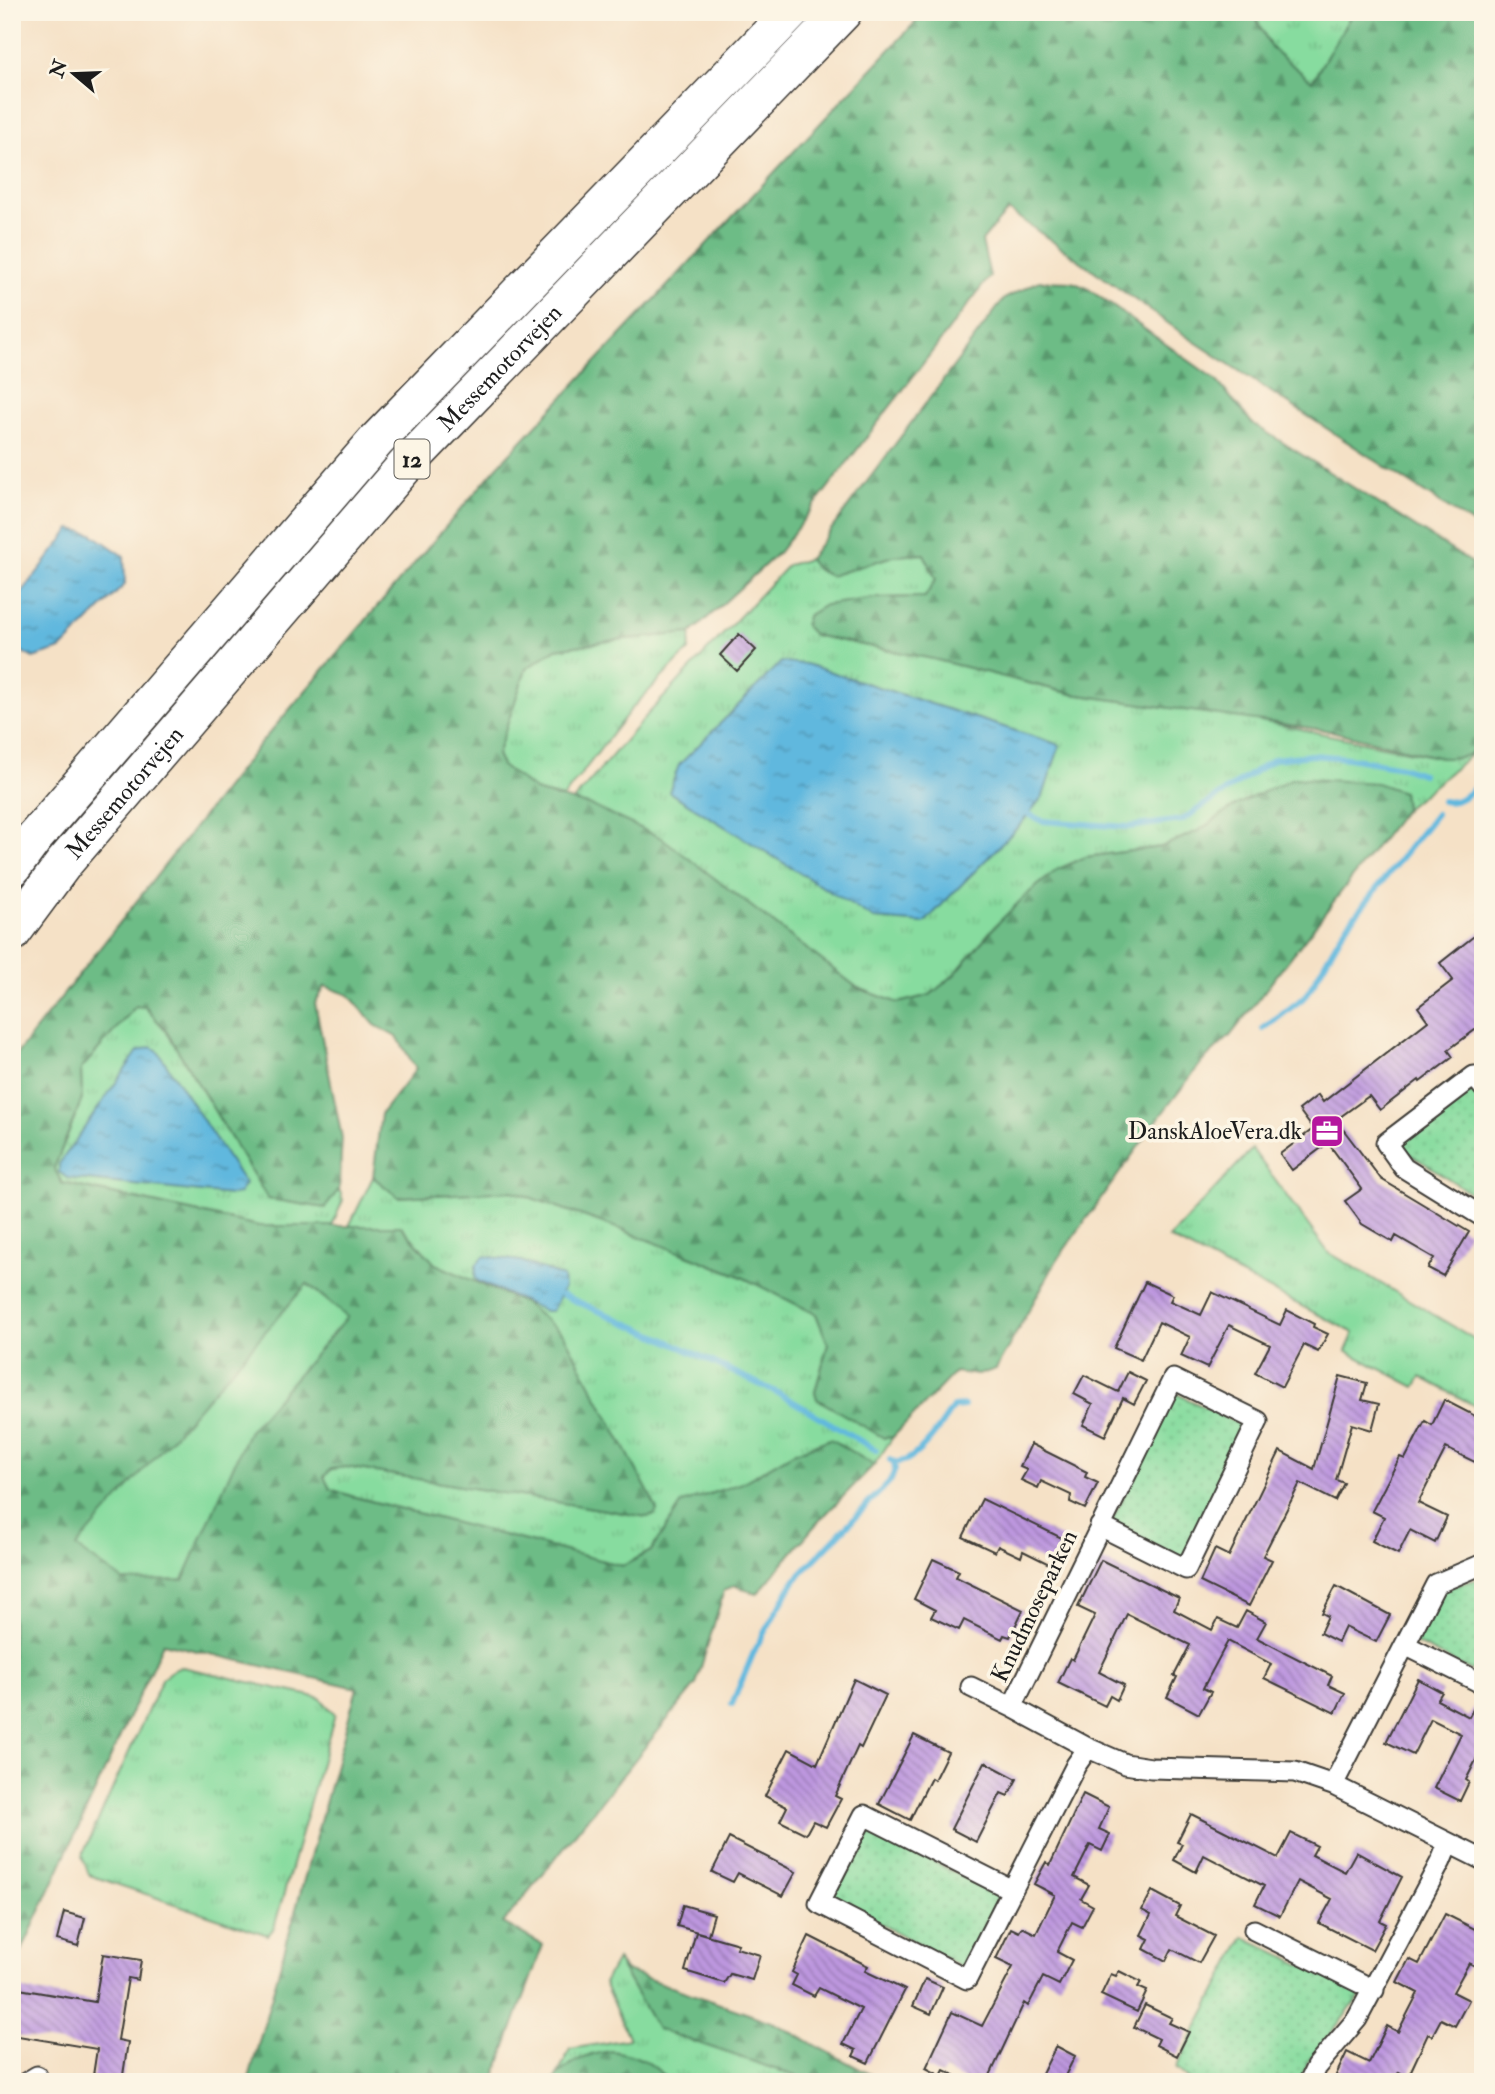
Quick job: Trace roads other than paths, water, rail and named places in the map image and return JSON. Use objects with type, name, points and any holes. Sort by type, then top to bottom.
[{"type":"highway","name":"Messemotorvejen","points":[[12,868],[44,827],[376,441],[790,12]]},
{"type":"highway","name":"Messemotorvejen","points":[[12,933],[64,863],[405,466],[843,12]]},
{"type":"street","points":[[1483,1087],[1474,1076],[1386,1143],[1404,1168],[1483,1217]]},
{"type":"street","name":"Knudmoseparken","points":[[1012,1707],[1172,1379],[1258,1421],[1186,1569],[1100,1527]]},
{"type":"street","points":[[1333,1785],[1436,1584],[1483,1564]]},
{"type":"street","points":[[1405,1645],[1483,1684]]},
{"type":"street","name":"Knudmoseparken","points":[[971,1687],[1088,1748],[1125,1764],[1151,1768],[1295,1772],[1333,1785],[1483,1860]]},
{"type":"street","points":[[1012,1890],[864,1815],[819,1903],[967,1979],[1076,1765],[1088,1748]]},
{"type":"street","points":[[1309,2082],[1317,2067],[1357,2020],[1448,1844]]},
{"type":"street","points":[[1254,1930],[1374,1990]]},
{"type":"water","points":[[71,529],[92,534],[124,556],[125,584],[61,649],[33,658],[12,646],[12,605]]},
{"type":"water","points":[[781,662],[806,664],[1060,745],[1043,796],[1020,825],[924,923],[874,919],[669,792],[679,765]]},
{"type":"water","points":[[150,1047],[157,1050],[245,1184],[239,1193],[230,1195],[67,1178],[59,1172],[59,1164],[138,1051]]},
{"type":"water","points":[[484,1256],[521,1261],[563,1277],[564,1287],[552,1311],[545,1311],[478,1281],[475,1278],[476,1265]]},
{"type":"waterway","points":[[1028,814],[1042,821],[1129,827],[1182,820],[1274,759],[1312,755],[1402,767],[1422,774]]},
{"type":"waterway","points":[[1442,801],[1459,799],[1483,780]]},
{"type":"waterway","points":[[1263,1029],[1306,996],[1343,931],[1436,814]]},
{"type":"waterway","points":[[562,1295],[780,1394],[876,1450]]},
{"type":"waterway","points":[[890,1460],[898,1462],[917,1453],[953,1407],[964,1406]]},
{"type":"waterway","points":[[732,1704],[756,1647],[794,1581],[891,1480],[894,1463]]},
{"type":"place","name":"DanskAloeVera.dk","points":[[1327,1131]]}]
